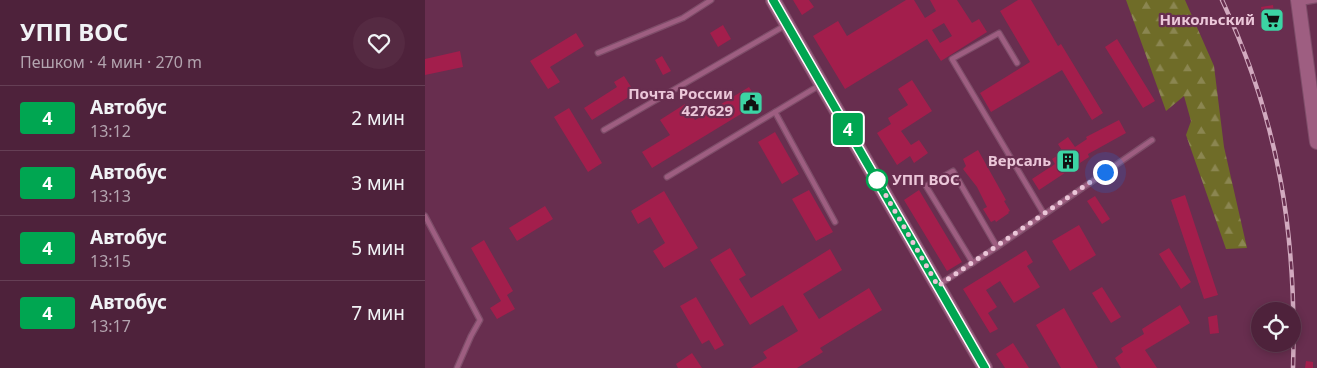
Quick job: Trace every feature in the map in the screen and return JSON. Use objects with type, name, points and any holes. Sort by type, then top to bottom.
[{"type":"main road","points":[[773,0],[985,368]]},
{"type":"main road","points":[[1298,1],[1317,142]]},
{"type":"lane","points":[[598,53],[683,18],[711,0]]},
{"type":"lane","points":[[1298,1],[1317,0]]},
{"type":"lane","points":[[604,130],[787,24]]},
{"type":"lane","points":[[1017,63],[999,33],[952,59],[1044,214]]},
{"type":"lane","points":[[667,177],[822,84]]},
{"type":"lane","points":[[775,112],[835,222]]},
{"type":"lane","points":[[938,286],[1152,140]]},
{"type":"lane","points":[[973,263],[926,186],[953,171],[997,247]]},
{"type":"lane","points":[[425,216],[480,320],[457,368]]},
{"type":"green space","points":[[1126,0],[1185,0],[1214,66],[1224,147],[1247,248],[1226,249],[1186,135],[1191,121],[1184,96],[1166,111]]},
{"type":"building","points":[[793,0],[809,0],[814,7],[802,15]]},
{"type":"building","points":[[906,0],[914,0],[925,18],[936,11],[930,0],[957,0],[972,23],[979,19],[987,32],[941,61],[927,39],[845,89],[813,36],[838,21],[847,36]],"holes":[[[944,23],[952,36],[940,43],[932,30]]]},
{"type":"building","points":[[1018,0],[1031,0],[1058,46],[1061,44],[1103,113],[1092,120],[1062,70],[991,112],[980,93],[1030,62],[1000,11]]},
{"type":"building","points":[[1273,5],[1276,28],[1265,30],[1261,7]]},
{"type":"building","points":[[723,25],[731,39],[718,47],[710,33]]},
{"type":"building","points":[[576,33],[584,46],[550,67],[560,82],[548,89],[530,61]]},
{"type":"building","points":[[1117,39],[1155,101],[1143,108],[1105,47]]},
{"type":"building","points":[[460,51],[463,67],[425,75],[425,59]]},
{"type":"building","points":[[662,56],[671,71],[663,75],[655,60]]},
{"type":"building","points":[[624,76],[635,93],[592,120],[584,108],[617,87],[614,82]]},
{"type":"building","points":[[912,80],[932,111],[901,131],[911,145],[919,140],[928,153],[914,163],[910,156],[897,165],[877,133],[891,124],[888,118],[908,105],[898,89]]},
{"type":"building","points":[[749,87],[759,103],[652,168],[642,152],[670,135],[660,120],[685,104],[695,120]]},
{"type":"building","points":[[569,108],[602,163],[588,172],[554,117]]},
{"type":"building","name":"Версаль","points":[[1119,120],[1126,133],[1088,154],[1089,157],[1039,190],[1032,179],[1055,164],[1052,159],[1063,152],[1058,144],[1068,137],[1075,147],[1087,139],[1086,137]]},
{"type":"building","points":[[775,132],[799,174],[782,184],[758,142]]},
{"type":"building","points":[[978,150],[1006,200],[1004,201],[1010,211],[996,222],[995,220],[991,222],[983,209],[987,207],[977,187],[963,169],[966,166],[963,159]]},
{"type":"building","points":[[809,190],[833,232],[816,241],[792,199]]},
{"type":"building","points":[[919,190],[962,262],[947,271],[904,200]]},
{"type":"building","points":[[664,191],[698,248],[664,268],[653,251],[665,243],[650,217],[638,224],[631,211]]},
{"type":"building","points":[[1185,195],[1218,295],[1204,299],[1171,200]]},
{"type":"building","points":[[1095,196],[1110,219],[1102,224],[1087,201]]},
{"type":"building","points":[[545,206],[553,219],[517,241],[509,228]]},
{"type":"building","points":[[1079,225],[1096,255],[1070,271],[1052,241]]},
{"type":"building","points":[[484,240],[513,291],[507,295],[515,309],[497,319],[490,308],[501,301],[471,248]]},
{"type":"building","points":[[730,248],[746,275],[739,279],[751,298],[830,249],[842,270],[803,294],[819,319],[869,288],[882,310],[820,348],[823,352],[797,368],[751,368],[767,358],[763,352],[798,331],[783,305],[750,325],[710,260]]},
{"type":"building","points":[[1169,248],[1191,282],[1181,289],[1159,254]]},
{"type":"building","points":[[1026,250],[1033,262],[1027,266],[1040,287],[1014,303],[1000,281],[986,290],[997,307],[988,313],[998,329],[990,333],[963,289]]},
{"type":"building","points":[[1102,287],[1121,317],[1111,323],[1092,293]]},
{"type":"building","points":[[696,297],[724,345],[715,350],[709,340],[702,344],[680,306]]},
{"type":"building","points":[[1180,305],[1190,323],[1145,350],[1157,368],[1121,368],[1115,358],[1123,352],[1121,348],[1144,334],[1142,329]]},
{"type":"building","points":[[1064,308],[1098,368],[1061,368],[1036,325]]},
{"type":"building","points":[[1217,315],[1219,333],[1210,334],[1208,317]]},
{"type":"building","points":[[1013,343],[1029,368],[1005,368],[996,354]]},
{"type":"building","points":[[692,353],[702,368],[678,368],[676,364]]},
{"type":"building","points":[[1306,361],[1313,362],[1313,368],[1305,368]]},
{"type":"railway","points":[[1222,0],[1242,45],[1258,90],[1271,135],[1280,180],[1292,271],[1293,368]]},
{"type":"bus line","name":"4","points":[[773,0],[985,368]]},
{"type":"place","name":"Никольский","points":[[1272,20]]},
{"type":"place","name":"Почта России 427629","points":[[751,103]]},
{"type":"place","name":"Версаль","points":[[1068,161]]},
{"type":"place","name":"УПП ВОС","points":[[877,180]]},
{"type":"route","points":[[877,180],[938,286],[1105,172]]}]
